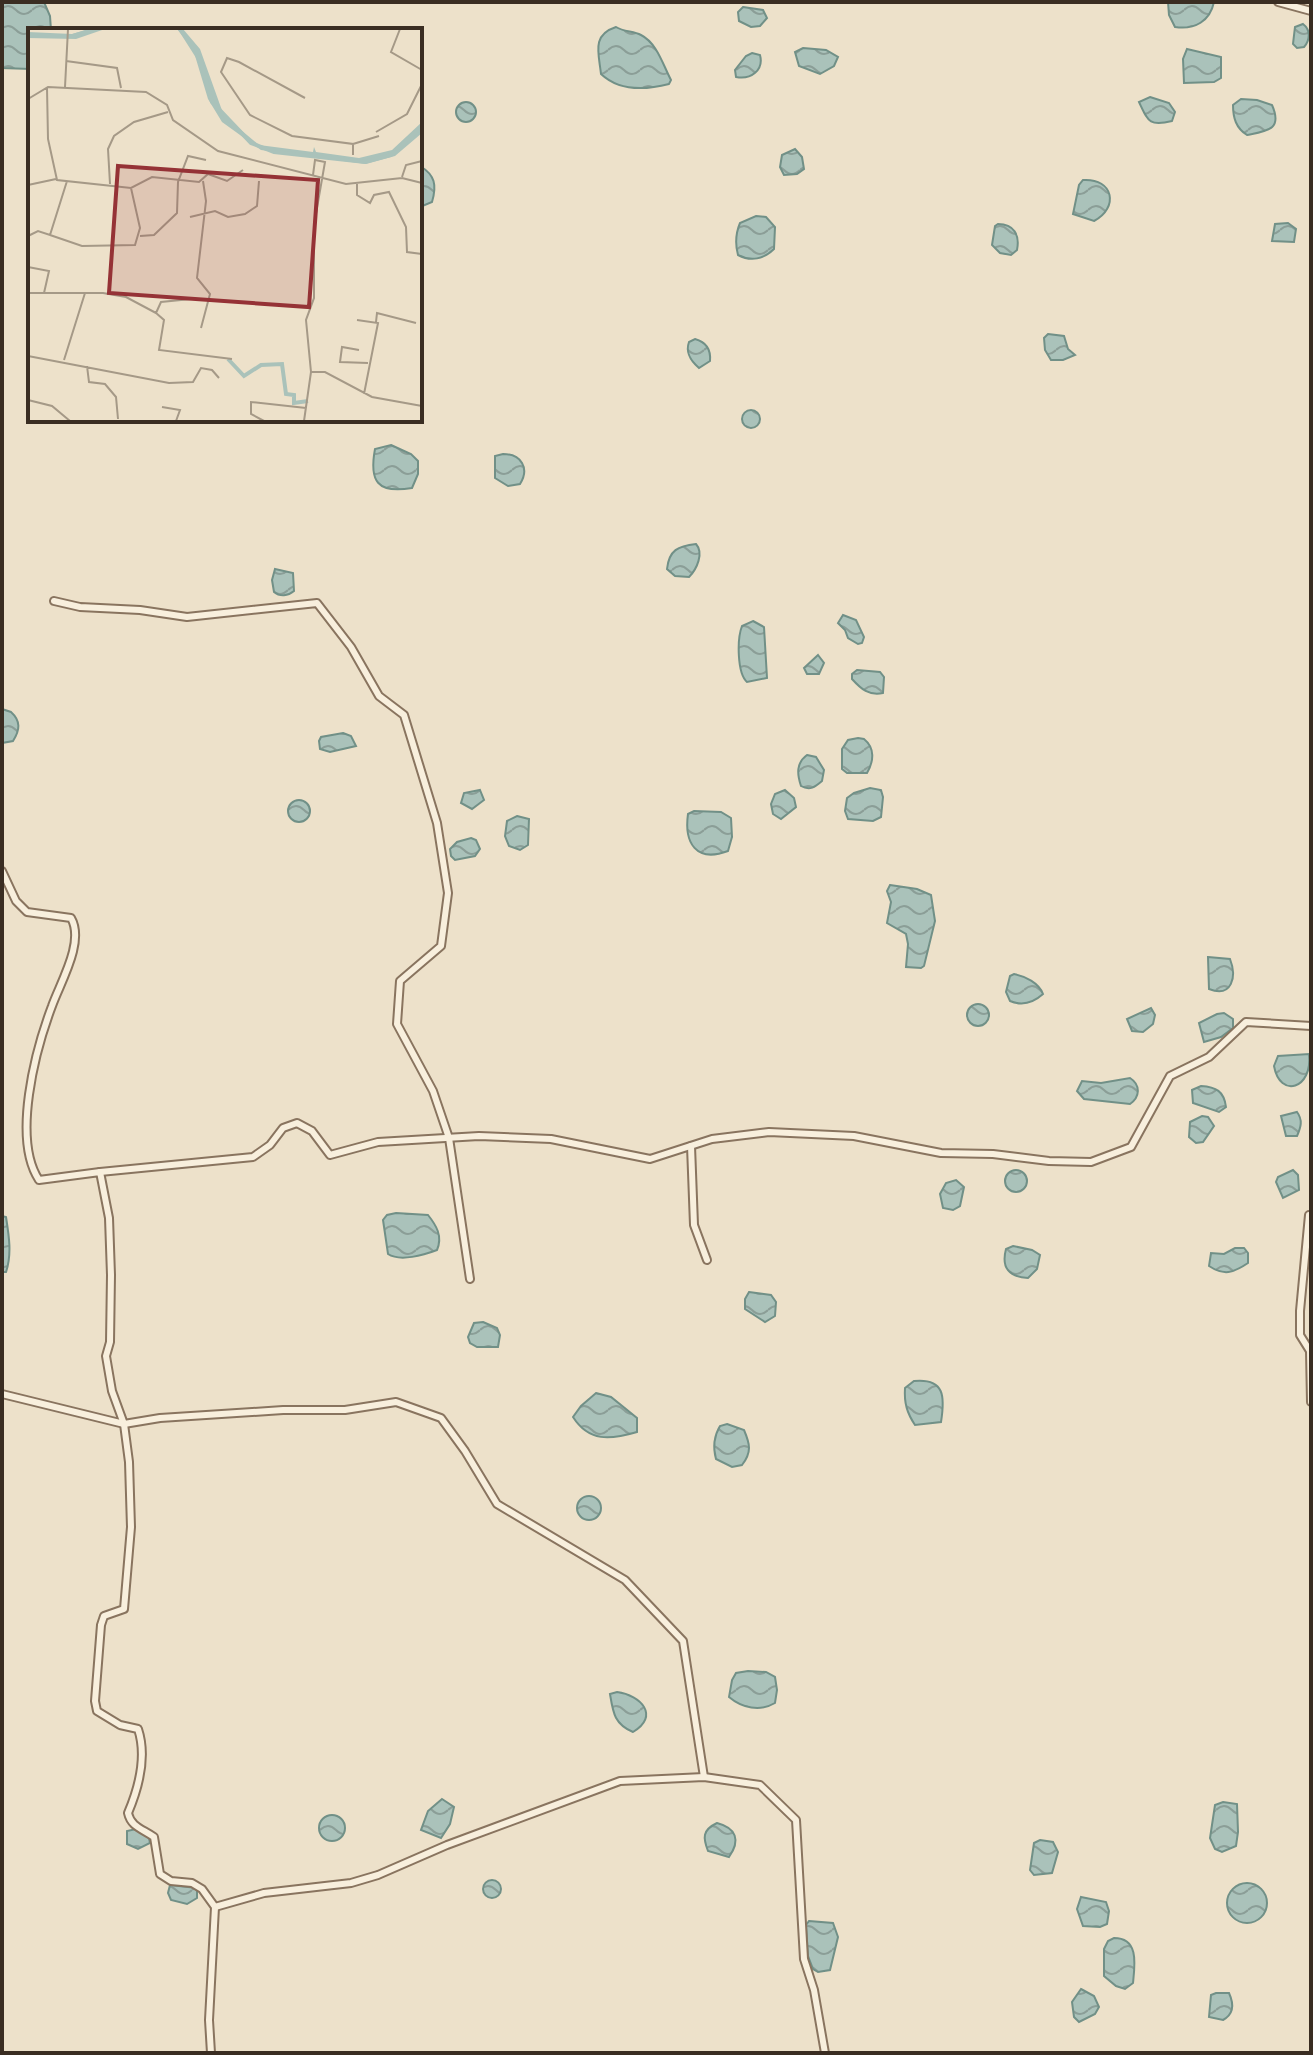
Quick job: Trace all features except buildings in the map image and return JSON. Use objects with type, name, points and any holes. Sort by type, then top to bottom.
[{"type":"street","points":[[1278,2],[1311,11]]},
{"type":"street","points":[[54,601],[80,607],[140,610],[187,617],[317,603],[351,647],[379,696],[404,715],[437,823],[448,893],[441,946],[400,981],[397,1024],[433,1091],[449,1138],[470,1279]]},
{"type":"street","points":[[2,871],[16,901],[27,912],[71,918],[75,926],[71,960],[52,1007],[26,1104],[30,1167],[39,1180],[253,1157],[270,1145],[283,1128],[297,1123],[312,1131],[330,1155],[378,1142],[479,1136],[551,1139],[650,1159],[712,1139],[769,1132],[854,1136],[941,1153],[1091,1162],[1131,1147],[1170,1076],[1209,1057],[1246,1022],[1311,1026]]},
{"type":"street","points":[[691,1146],[694,1225],[707,1260]]},
{"type":"street","points":[[100,1172],[109,1218],[111,1275],[110,1342],[106,1356],[112,1391],[124,1424],[131,1508],[126,1599],[124,1609],[104,1616],[101,1625],[95,1701],[97,1711],[120,1725],[138,1729],[142,1740],[142,1764],[128,1813],[129,1821],[154,1837],[160,1874],[171,1881],[192,1883],[202,1889],[215,1907],[209,2020],[211,2053]]},
{"type":"street","points":[[1309,1215],[1300,1335],[1310,1351],[1311,1402]]},
{"type":"street","points":[[2,1394],[124,1424],[160,1418],[283,1410],[345,1410],[396,1402],[441,1418],[497,1504],[625,1580],[683,1641],[704,1777]]},
{"type":"street","points":[[215,1907],[264,1893],[351,1883],[378,1875],[447,1845],[620,1781],[704,1777],[760,1785],[796,1820],[804,1959],[814,1990],[825,2053]]},
{"type":"water","points":[[2,2],[44,2],[51,28],[28,28],[28,69],[2,68]]},
{"type":"water","points":[[1168,2],[1214,2],[1205,19],[1182,28],[1175,27],[1169,15]]},
{"type":"water","points":[[743,7],[763,10],[767,18],[760,26],[751,27],[739,21],[738,12]]},
{"type":"water","points":[[1303,24],[1308,38],[1304,47],[1297,48],[1293,44],[1295,27]]},
{"type":"water","points":[[616,27],[641,35],[651,43],[671,80],[669,84],[633,88],[616,84],[601,74],[598,46],[603,35]]},
{"type":"water","points":[[803,48],[826,50],[838,57],[834,66],[820,74],[799,66],[795,52]]},
{"type":"water","points":[[1187,49],[1221,57],[1221,78],[1214,82],[1184,83],[1183,59]]},
{"type":"water","points":[[752,53],[760,55],[758,69],[747,77],[736,77],[735,70]]},
{"type":"water","points":[[1150,97],[1169,103],[1175,112],[1172,121],[1154,123],[1147,118],[1139,102]]},
{"type":"water","points":[[1241,99],[1272,105],[1276,120],[1271,128],[1247,135],[1243,132],[1233,110],[1233,105]]},
{"type":"water","points":[[462,102],[470,102],[476,112],[470,122],[462,122],[456,116],[456,108]]},
{"type":"water","points":[[795,149],[802,157],[804,169],[797,174],[784,175],[780,167],[782,155]]},
{"type":"water","points":[[422,168],[432,177],[432,202],[422,206]]},
{"type":"water","points":[[1083,180],[1101,184],[1110,195],[1107,209],[1094,221],[1073,214],[1079,185]]},
{"type":"water","points":[[756,216],[766,217],[775,227],[774,249],[752,259],[738,255],[737,232],[740,223]]},
{"type":"water","points":[[1288,223],[1296,229],[1294,242],[1272,241],[1275,224]]},
{"type":"water","points":[[998,224],[1012,228],[1017,235],[1017,250],[1011,255],[1000,253],[992,245]]},
{"type":"water","points":[[1048,334],[1064,336],[1068,349],[1075,355],[1063,360],[1051,360],[1045,350],[1044,338]]},
{"type":"water","points":[[695,339],[705,344],[710,353],[710,361],[699,368],[688,353],[689,342]]},
{"type":"water","points":[[747,410],[755,410],[760,419],[758,426],[747,428],[742,423],[742,415]]},
{"type":"water","points":[[391,445],[411,454],[418,461],[418,474],[412,488],[383,487],[375,477],[375,449]]},
{"type":"water","points":[[495,456],[515,456],[522,463],[524,473],[520,484],[508,486],[495,478]]},
{"type":"water","points":[[696,544],[698,561],[689,577],[675,576],[667,569],[670,557],[676,550]]},
{"type":"water","points":[[275,569],[293,573],[294,591],[284,595],[274,592],[272,580]]},
{"type":"water","points":[[843,615],[856,620],[864,637],[862,643],[848,638],[838,623]]},
{"type":"water","points":[[753,621],[764,627],[767,678],[747,682],[740,664],[739,639],[742,626]]},
{"type":"water","points":[[818,655],[824,663],[819,674],[807,674],[804,668]]},
{"type":"water","points":[[857,670],[880,672],[884,677],[883,693],[869,693],[859,686],[852,679],[852,674]]},
{"type":"water","points":[[2,709],[11,712],[18,726],[13,741],[2,743]]},
{"type":"water","points":[[343,733],[351,736],[356,746],[330,752],[320,749],[321,737]]},
{"type":"water","points":[[864,739],[870,746],[871,764],[867,773],[847,773],[842,769],[842,749],[848,740]]},
{"type":"water","points":[[807,755],[816,757],[824,770],[822,781],[810,788],[801,786],[798,773],[799,765]]},
{"type":"water","points":[[870,788],[881,790],[881,817],[873,821],[848,819],[845,811],[847,798]]},
{"type":"water","points":[[480,790],[484,800],[472,809],[461,803],[464,793]]},
{"type":"water","points":[[785,790],[794,798],[796,807],[781,819],[773,814],[771,804],[775,794]]},
{"type":"water","points":[[295,800],[303,800],[310,811],[303,822],[295,822],[288,815],[288,807]]},
{"type":"water","points":[[694,811],[721,812],[731,818],[732,837],[728,851],[708,854],[694,848],[687,824],[688,814]]},
{"type":"water","points":[[517,816],[529,819],[528,845],[520,850],[509,846],[505,836],[507,821]]},
{"type":"water","points":[[471,838],[476,840],[480,849],[475,856],[455,860],[450,849],[457,842]]},
{"type":"water","points":[[890,885],[917,889],[931,895],[935,921],[921,968],[906,967],[906,934],[887,923],[891,902],[887,891]]},
{"type":"water","points":[[1208,957],[1230,959],[1233,973],[1231,984],[1223,991],[1209,989]]},
{"type":"water","points":[[1014,974],[1031,981],[1043,994],[1027,1003],[1010,1001],[1006,992],[1010,976]]},
{"type":"water","points":[[978,1004],[986,1007],[989,1015],[986,1023],[978,1026],[970,1023],[967,1015],[970,1007]]},
{"type":"water","points":[[1151,1008],[1155,1015],[1153,1024],[1143,1032],[1132,1031],[1127,1019]]},
{"type":"water","points":[[1224,1013],[1233,1019],[1233,1028],[1221,1037],[1204,1042],[1199,1023]]},
{"type":"water","points":[[1309,1054],[1309,1066],[1301,1082],[1295,1086],[1283,1083],[1274,1066],[1278,1056]]},
{"type":"water","points":[[1130,1078],[1138,1091],[1130,1104],[1084,1099],[1077,1091],[1082,1081],[1101,1083]]},
{"type":"water","points":[[1201,1086],[1218,1091],[1226,1107],[1219,1112],[1193,1103],[1192,1090]]},
{"type":"water","points":[[1297,1112],[1301,1124],[1297,1136],[1286,1136],[1281,1116]]},
{"type":"water","points":[[1202,1116],[1208,1117],[1214,1126],[1203,1142],[1196,1143],[1189,1137],[1190,1122]]},
{"type":"water","points":[[1016,1170],[1024,1173],[1027,1181],[1024,1189],[1016,1192],[1008,1189],[1005,1181],[1008,1173]]},
{"type":"water","points":[[1293,1170],[1298,1175],[1299,1190],[1283,1198],[1276,1182],[1278,1177]]},
{"type":"water","points":[[956,1180],[964,1187],[960,1206],[953,1210],[943,1208],[940,1194],[946,1183]]},
{"type":"water","points":[[387,1215],[428,1215],[439,1235],[437,1250],[405,1258],[388,1254],[383,1220]]},
{"type":"water","points":[[2,1216],[6,1217],[9,1238],[6,1272],[2,1272]]},
{"type":"water","points":[[1013,1246],[1040,1255],[1037,1269],[1028,1278],[1016,1276],[1006,1266],[1006,1249]]},
{"type":"water","points":[[1235,1248],[1244,1248],[1248,1253],[1248,1263],[1228,1272],[1209,1266],[1211,1253],[1224,1254]]},
{"type":"water","points":[[749,1292],[771,1295],[776,1302],[775,1316],[765,1322],[745,1309]]},
{"type":"water","points":[[483,1322],[497,1328],[500,1335],[498,1347],[477,1347],[470,1343],[468,1337],[474,1323]]},
{"type":"water","points":[[914,1381],[932,1383],[941,1391],[941,1422],[915,1425],[907,1408],[905,1393],[905,1388]]},
{"type":"water","points":[[596,1393],[611,1397],[637,1418],[637,1432],[601,1437],[579,1425],[573,1417]]},
{"type":"water","points":[[727,1424],[744,1430],[746,1435],[749,1452],[742,1465],[732,1467],[716,1459],[716,1434],[720,1426]]},
{"type":"water","points":[[589,1496],[597,1500],[601,1508],[597,1516],[589,1520],[581,1516],[577,1508],[581,1500]]},
{"type":"water","points":[[766,1672],[775,1677],[775,1703],[751,1708],[729,1697],[736,1673]]},
{"type":"water","points":[[617,1692],[633,1697],[644,1707],[645,1719],[633,1732],[616,1717],[610,1694]]},
{"type":"water","points":[[442,1799],[454,1807],[450,1824],[441,1838],[421,1830],[428,1811]]},
{"type":"water","points":[[1223,1802],[1237,1804],[1238,1832],[1236,1846],[1222,1852],[1215,1849],[1210,1838],[1215,1805]]},
{"type":"water","points":[[332,1815],[341,1819],[345,1828],[341,1837],[332,1841],[323,1837],[319,1828],[323,1819]]},
{"type":"water","points":[[717,1823],[729,1828],[735,1836],[735,1845],[729,1857],[708,1851],[706,1846],[706,1832]]},
{"type":"water","points":[[136,1829],[149,1838],[150,1843],[138,1849],[127,1844],[127,1831]]},
{"type":"water","points":[[1040,1840],[1053,1842],[1058,1852],[1052,1873],[1034,1875],[1030,1870],[1034,1843]]},
{"type":"water","points":[[492,1880],[501,1889],[492,1898],[483,1889]]},
{"type":"water","points":[[1247,1883],[1261,1889],[1267,1903],[1261,1917],[1247,1923],[1233,1917],[1227,1903],[1233,1889]]},
{"type":"water","points":[[170,1885],[197,1888],[197,1898],[187,1904],[171,1900],[168,1893]]},
{"type":"water","points":[[1081,1897],[1106,1902],[1109,1911],[1107,1924],[1100,1927],[1083,1926],[1077,1909]]},
{"type":"water","points":[[809,1921],[833,1923],[838,1937],[830,1970],[818,1972],[813,1969],[808,1956],[806,1925]]},
{"type":"water","points":[[1114,1938],[1128,1942],[1134,1953],[1133,1983],[1125,1989],[1104,1976],[1104,1949],[1108,1941]]},
{"type":"water","points":[[1081,1989],[1094,1996],[1099,2007],[1095,2014],[1079,2022],[1074,2017],[1072,2002]]},
{"type":"water","points":[[1229,1993],[1232,2001],[1231,2012],[1223,2020],[1209,2017],[1211,1995]]}]
